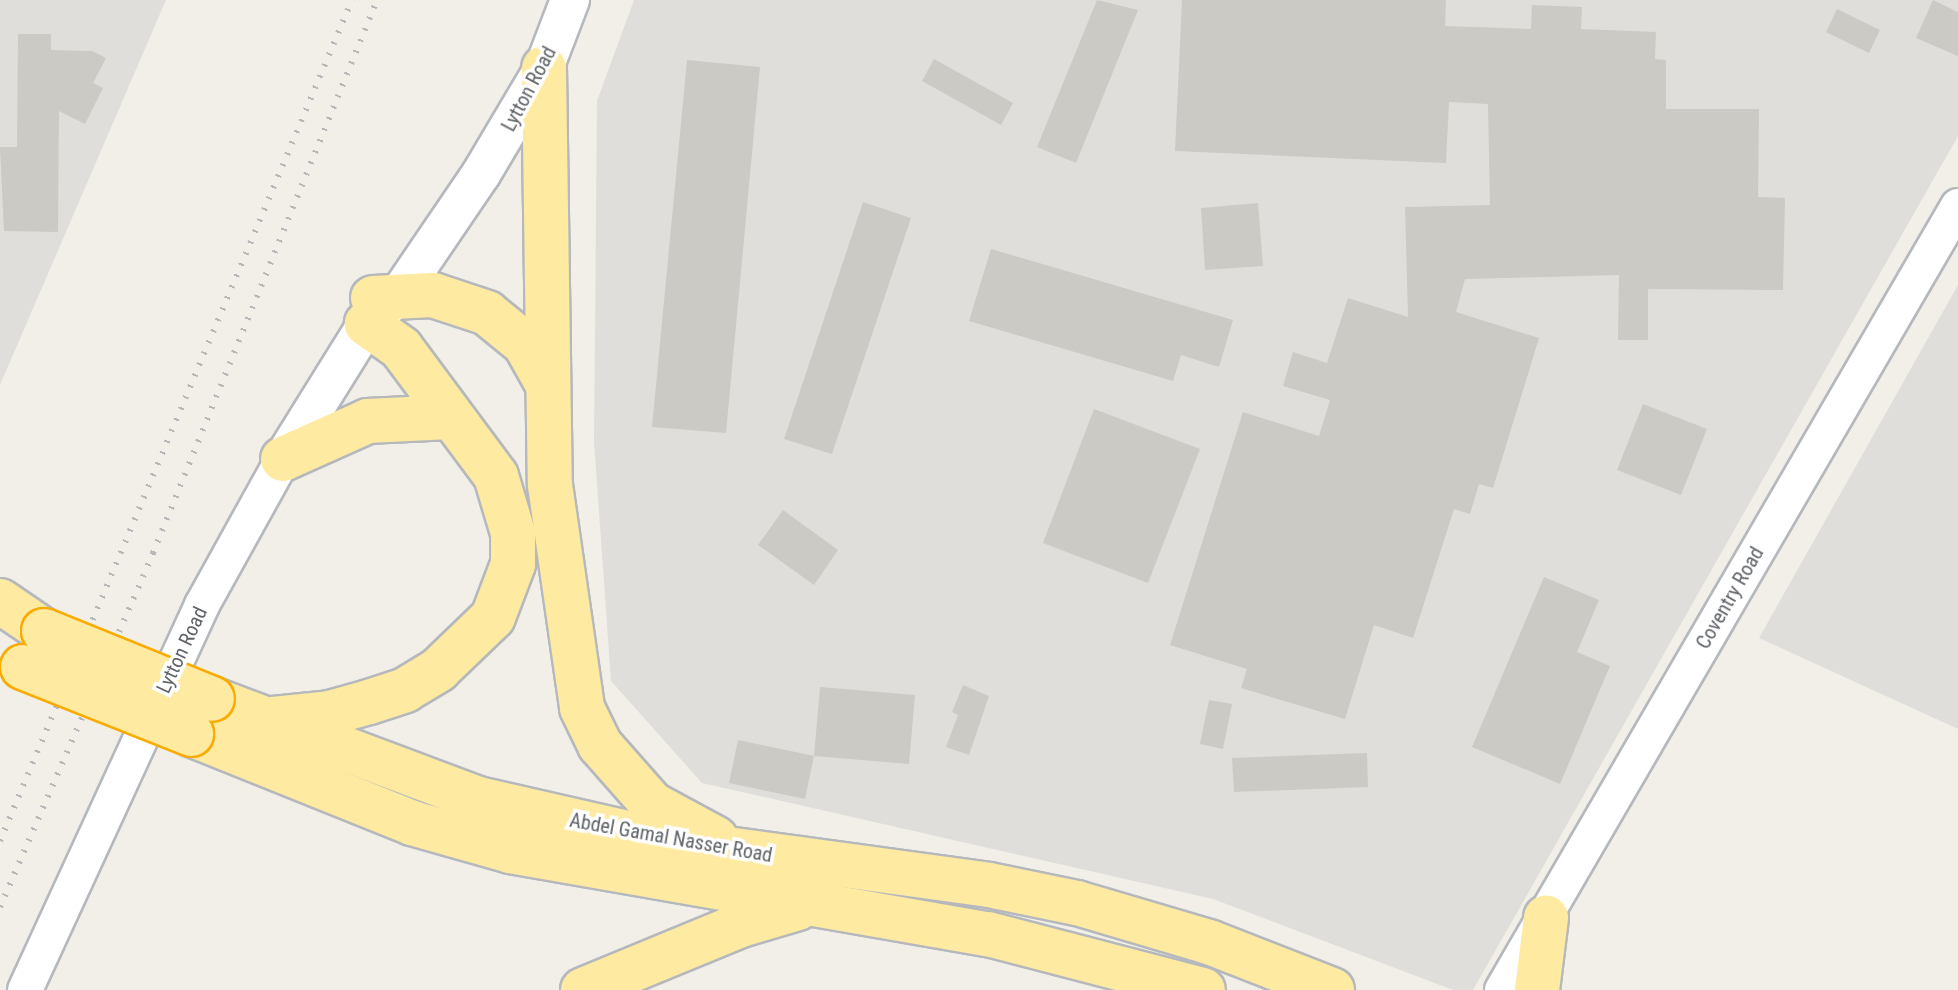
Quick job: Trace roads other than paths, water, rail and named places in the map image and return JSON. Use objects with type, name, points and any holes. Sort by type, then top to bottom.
[{"type":"highway","points":[[544,68],[550,485],[582,708],[600,745],[652,804],[742,853]]},
{"type":"highway","points":[[263,720],[330,713],[405,690],[449,660],[493,617],[513,564],[509,510],[496,476],[401,348],[380,306],[445,297],[487,313],[525,344],[547,383]]},
{"type":"highway","points":[[283,459],[368,421],[450,417]]},
{"type":"highway","name":"Abdel Gamal Nasser Road","points":[[19,636],[202,717],[412,823],[510,851],[1072,952],[1203,990]]},
{"type":"highway","name":"Abdel Gamal Nasser Road","points":[[202,717],[263,720],[478,799],[742,853],[989,885],[1077,903],[1224,947],[1332,990]]},
{"type":"highway","points":[[583,990],[741,925],[808,905]]},
{"type":"highway","points":[[1537,990],[1546,918]]},
{"type":"main road","name":"Lytton Road","points":[[283,459],[380,306],[481,174],[544,68],[569,2]]},
{"type":"main road","name":"Lytton Road","points":[[380,306],[386,268],[569,2]]},
{"type":"street","name":"Coventry Road","points":[[1502,990],[1958,206]]},
{"type":"street","name":"Lytton Road","points":[[25,990],[202,605],[283,459]]},
{"type":"railway","points":[[0,841],[352,0]]},
{"type":"railway","points":[[0,907],[153,553],[377,0]]}]
